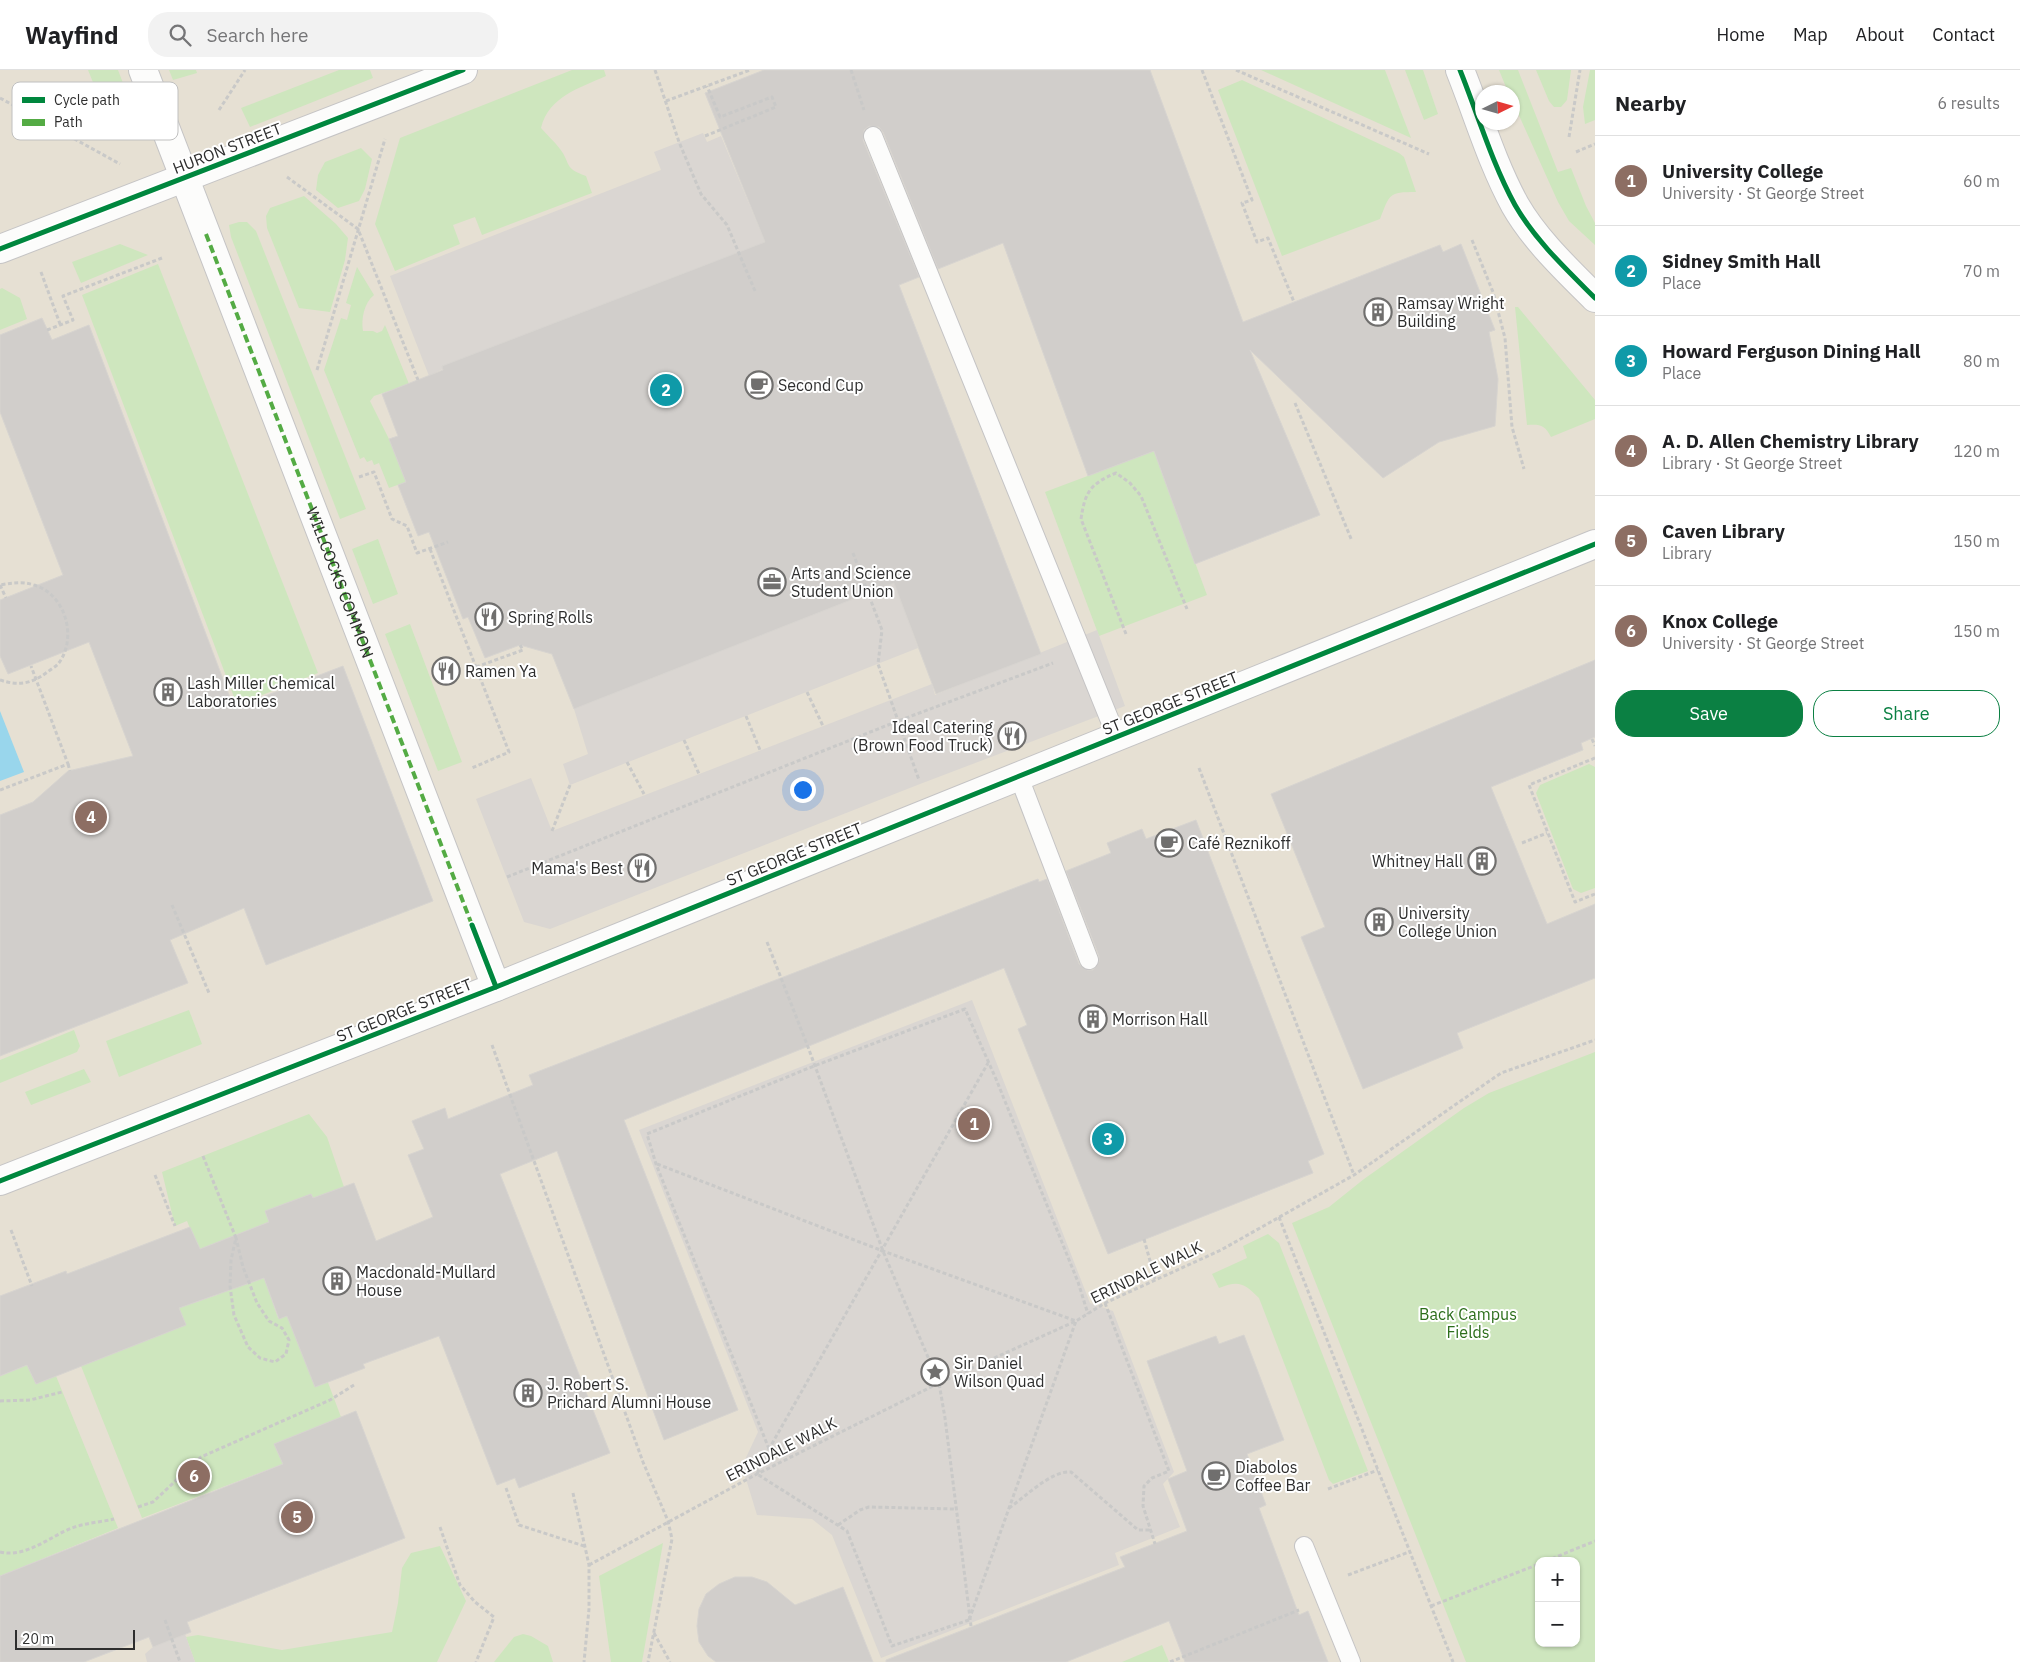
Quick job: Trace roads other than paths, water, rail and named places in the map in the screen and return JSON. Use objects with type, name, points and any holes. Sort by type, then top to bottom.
[{"type":"street","name":"WILLCOCKS COMMON","points":[[143,70],[148,82]]},
{"type":"street","name":"HURON STREET","points":[[0,249],[463,70]]},
{"type":"street","points":[[1460,70],[1498,168],[1516,206],[1536,234],[1595,298]]},
{"type":"street","name":"WILLCOCKS COMMON","points":[[170,140],[496,987]]},
{"type":"street","name":"ST GEORGE STREET","points":[[0,1181],[496,987],[1595,544]]},
{"type":"lane","points":[[873,136],[1117,738]]},
{"type":"lane","points":[[1019,777],[1089,960]]},
{"type":"lane","points":[[1304,1546],[1351,1662]]},
{"type":"water","points":[[0,711],[24,772],[0,781]]},
{"type":"place","name":"Ramsay Wright Building","points":[[1378,312]]},
{"type":"place","name":"Second Cup","points":[[759,385]]},
{"type":"place","name":"Sidney Smith Hall","points":[[666,390]]},
{"type":"place","name":"Arts and Science Student Union","points":[[772,582]]},
{"type":"place","name":"Spring Rolls","points":[[489,617]]},
{"type":"place","name":"Ramen Ya","points":[[446,671]]},
{"type":"place","name":"Lash Miller Chemical Laboratories","points":[[168,692]]},
{"type":"place","name":"Ideal Catering (Brown Food Truck)","points":[[1012,736]]},
{"type":"place","name":"A. D. Allen Chemistry Library","points":[[91,817]]},
{"type":"place","name":"Café Reznikoff","points":[[1169,843]]},
{"type":"place","name":"Whitney Hall","points":[[1482,861]]},
{"type":"place","name":"Mama's Best","points":[[642,868]]},
{"type":"place","name":"University College Union","points":[[1379,922]]},
{"type":"place","name":"Morrison Hall","points":[[1093,1019]]},
{"type":"place","name":"University College","points":[[974,1124]]},
{"type":"place","name":"Howard Ferguson Dining Hall","points":[[1108,1139]]},
{"type":"place","name":"Macdonald-Mullard House","points":[[337,1281]]},
{"type":"place","name":"Sir Daniel Wilson Quad","points":[[935,1372]]},
{"type":"place","name":"J. Robert S. Prichard Alumni House","points":[[528,1393]]},
{"type":"place","name":"Knox College","points":[[194,1476]]},
{"type":"place","name":"Diabolos Coffee Bar","points":[[1216,1476]]},
{"type":"place","name":"Caven Library","points":[[297,1517]]},
{"type":"park label","name":"Back Campus Fields","points":[[1468,1323]]}]
